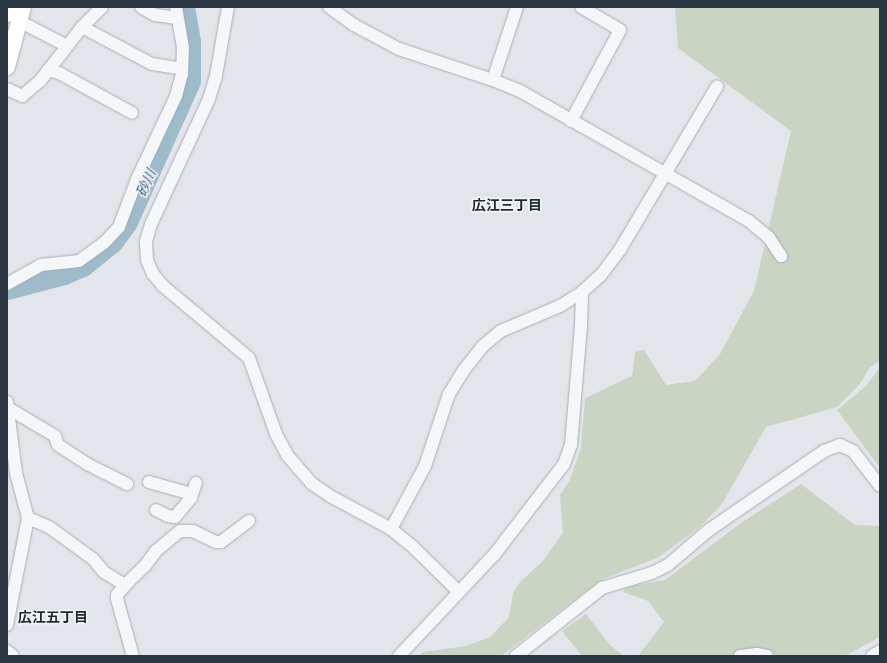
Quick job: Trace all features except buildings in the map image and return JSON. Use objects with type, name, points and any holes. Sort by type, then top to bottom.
[{"type":"main road","points":[[7,67],[17,14],[9,7]]},
{"type":"street","points":[[7,90],[22,96],[48,70],[82,27],[102,7]]},
{"type":"street","points":[[7,284],[41,265],[79,262],[105,242],[119,227],[140,173],[176,96],[182,69],[183,48],[176,12],[155,15],[141,7]]},
{"type":"street","points":[[330,7],[354,25],[399,49],[493,80],[520,92],[760,228],[781,256]]},
{"type":"street","points":[[493,80],[517,7]]},
{"type":"street","points":[[572,121],[620,30],[581,7]]},
{"type":"street","points":[[225,8],[216,76],[209,99],[151,224],[146,242],[147,260],[153,274],[164,286],[249,358],[276,434],[288,455],[306,478],[330,496],[391,529],[411,544],[458,591]]},
{"type":"street","points":[[17,14],[67,46]]},
{"type":"street","points":[[82,27],[152,64],[182,69]]},
{"type":"street","points":[[48,70],[58,72],[132,112]]},
{"type":"street","points":[[391,529],[425,466],[449,394],[468,364],[483,346],[501,331],[560,306],[582,292],[601,275],[621,248],[717,86]]},
{"type":"street","points":[[399,656],[458,591],[494,555],[540,499],[564,464],[571,446],[581,325],[582,292]]},
{"type":"street","points":[[7,405],[55,436],[58,445],[87,464],[127,484]]},
{"type":"street","points":[[7,405],[16,473],[28,518],[7,625]]},
{"type":"street","points":[[516,656],[602,588],[652,573],[668,565],[709,530],[824,451],[840,445],[853,451],[880,486]]},
{"type":"street","points":[[149,482],[193,488],[184,508],[175,517]]},
{"type":"street","points":[[156,510],[175,517]]},
{"type":"street","points":[[175,517],[179,533]]},
{"type":"street","points":[[28,518],[49,527],[93,559],[104,572],[125,585]]},
{"type":"street","points":[[133,656],[117,599],[117,595],[125,585],[145,566],[156,551],[179,533],[194,531],[216,542],[221,542],[249,521]]},
{"type":"street","points":[[7,651],[13,656]]},
{"type":"street","points":[[872,656],[880,651]]},
{"type":"street","points":[[740,656],[757,654],[767,656]]},
{"type":"green space","points":[[675,7],[880,7],[880,361],[870,367],[860,384],[837,407],[766,427],[722,504],[700,527],[659,557],[601,580],[501,656],[419,656],[423,652],[466,646],[490,637],[509,617],[513,593],[520,582],[542,562],[563,533],[560,495],[570,480],[581,448],[585,398],[632,376],[635,352],[644,350],[666,385],[695,381],[720,354],[754,291],[791,131],[678,48]]},
{"type":"green space","points":[[880,367],[880,468],[837,410],[866,386]]},
{"type":"green space","points":[[801,484],[855,525],[880,526],[880,637],[845,656],[638,656],[664,622],[648,601],[623,592],[626,587],[665,580],[741,523]]},
{"type":"green space","points":[[586,614],[610,645],[624,656],[582,656],[562,631]]},
{"type":"waterway","name":"砂川","points":[[7,290],[64,275],[83,267],[113,243],[128,222],[191,81],[191,41],[185,7]]},
{"type":"district","name":"広江三丁目","points":[[507,205]]},
{"type":"district","name":"広江五丁目","points":[[53,617]]}]
